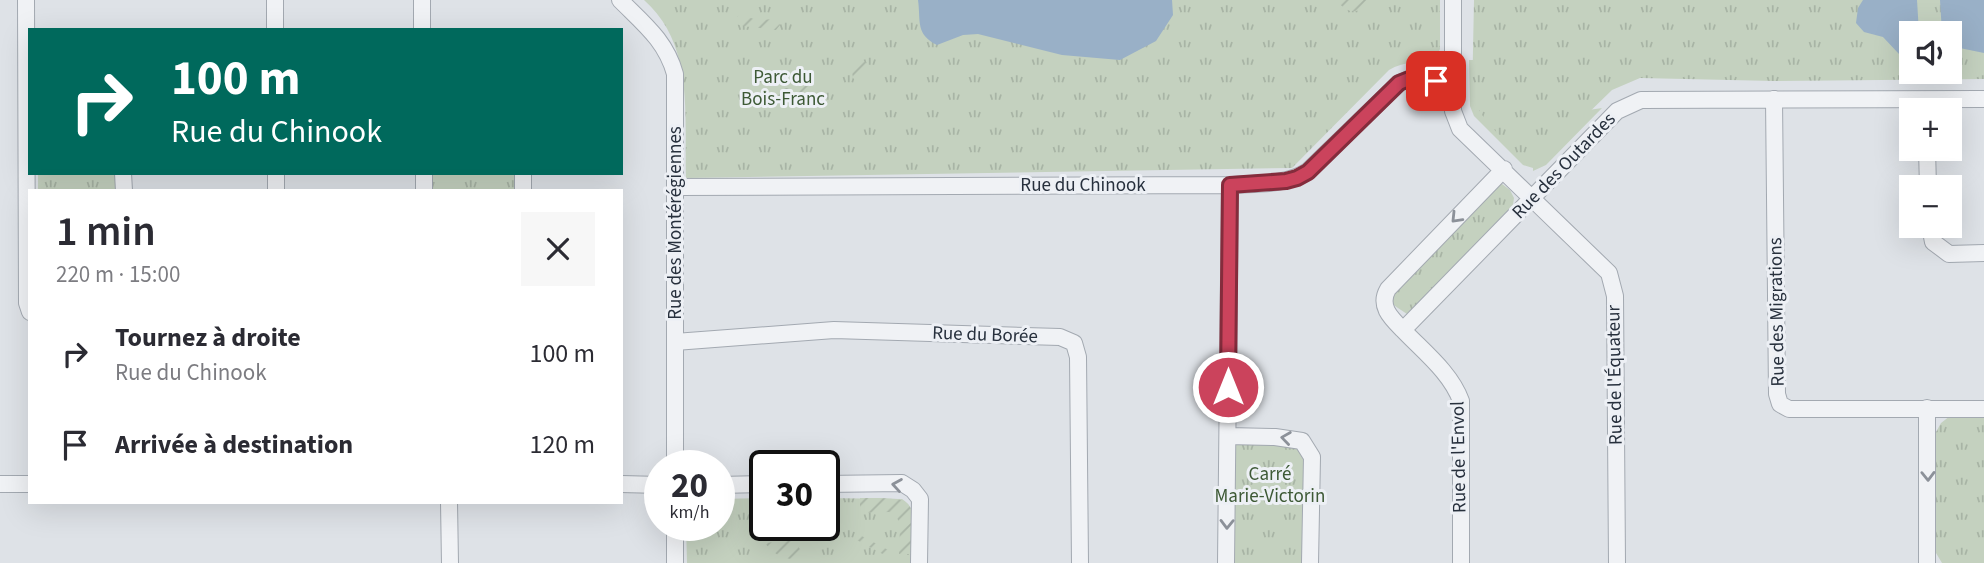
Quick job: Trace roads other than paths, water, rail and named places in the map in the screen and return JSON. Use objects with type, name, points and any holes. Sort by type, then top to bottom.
[{"type":"street","points":[[26,0],[28,306]]},
{"type":"street","points":[[275,0],[275,28]]},
{"type":"street","points":[[422,0],[422,28]]},
{"type":"street","name":"Rue des Montérégiennes","points":[[620,0],[661,42],[671,59],[675,74],[675,450]]},
{"type":"street","name":"Rue de l'Équateur","points":[[1453,0],[1453,111],[1460,129],[1609,273],[1615,296],[1617,563]]},
{"type":"street","name":"Rue du Chinook","points":[[675,187],[1230,185],[1297,178],[1308,172],[1399,83],[1409,79],[1452,82]]},
{"type":"street","name":"Rue des Outardes","points":[[1403,330],[1618,111],[1629,104],[1641,100],[1774,99],[1899,103]]},
{"type":"street","name":"Rue des Migrations","points":[[1774,99],[1777,394],[1780,404],[1789,408],[1984,409]]},
{"type":"street","name":"Rue des Outardes","points":[[1962,101],[1984,99]]},
{"type":"street","points":[[1403,330],[1384,307],[1383,297],[1388,289],[1504,169]]},
{"type":"street","points":[[1226,563],[1230,185]]},
{"type":"street","points":[[1932,238],[1933,242],[1949,254],[1984,253]]},
{"type":"street","name":"Rue du Borée","points":[[675,342],[834,330],[1060,337],[1074,343],[1078,357],[1080,563]]},
{"type":"street","name":"Rue de l'Envol","points":[[1403,330],[1448,376],[1457,388],[1461,401],[1461,563]]},
{"type":"street","points":[[1927,408],[1927,563]]},
{"type":"street","points":[[1228,436],[1275,437],[1302,441],[1312,457],[1310,563]]},
{"type":"street","points":[[840,484],[902,483],[914,490],[920,499],[919,563]]},
{"type":"street","points":[[0,484],[28,484]]},
{"type":"street","points":[[623,484],[644,485]]},
{"type":"street","points":[[449,504],[450,563]]},
{"type":"street","points":[[675,541],[675,563]]},
{"type":"water","points":[[918,0],[1172,0],[1173,15],[1156,41],[1120,60],[1062,55],[978,34],[963,35],[937,45],[922,31]]},
{"type":"water","points":[[1863,0],[1917,0],[1918,21],[1899,21],[1899,54],[1883,37],[1864,32],[1856,23],[1858,8]]},
{"type":"water","points":[[1940,0],[1984,0],[1984,53],[1962,48],[1962,21],[1941,21]]},
{"type":"park label","name":"Parc du Bois-Franc","points":[[783,88]]},
{"type":"park label","name":"Carré Marie-Victorin","points":[[1270,485]]}]
